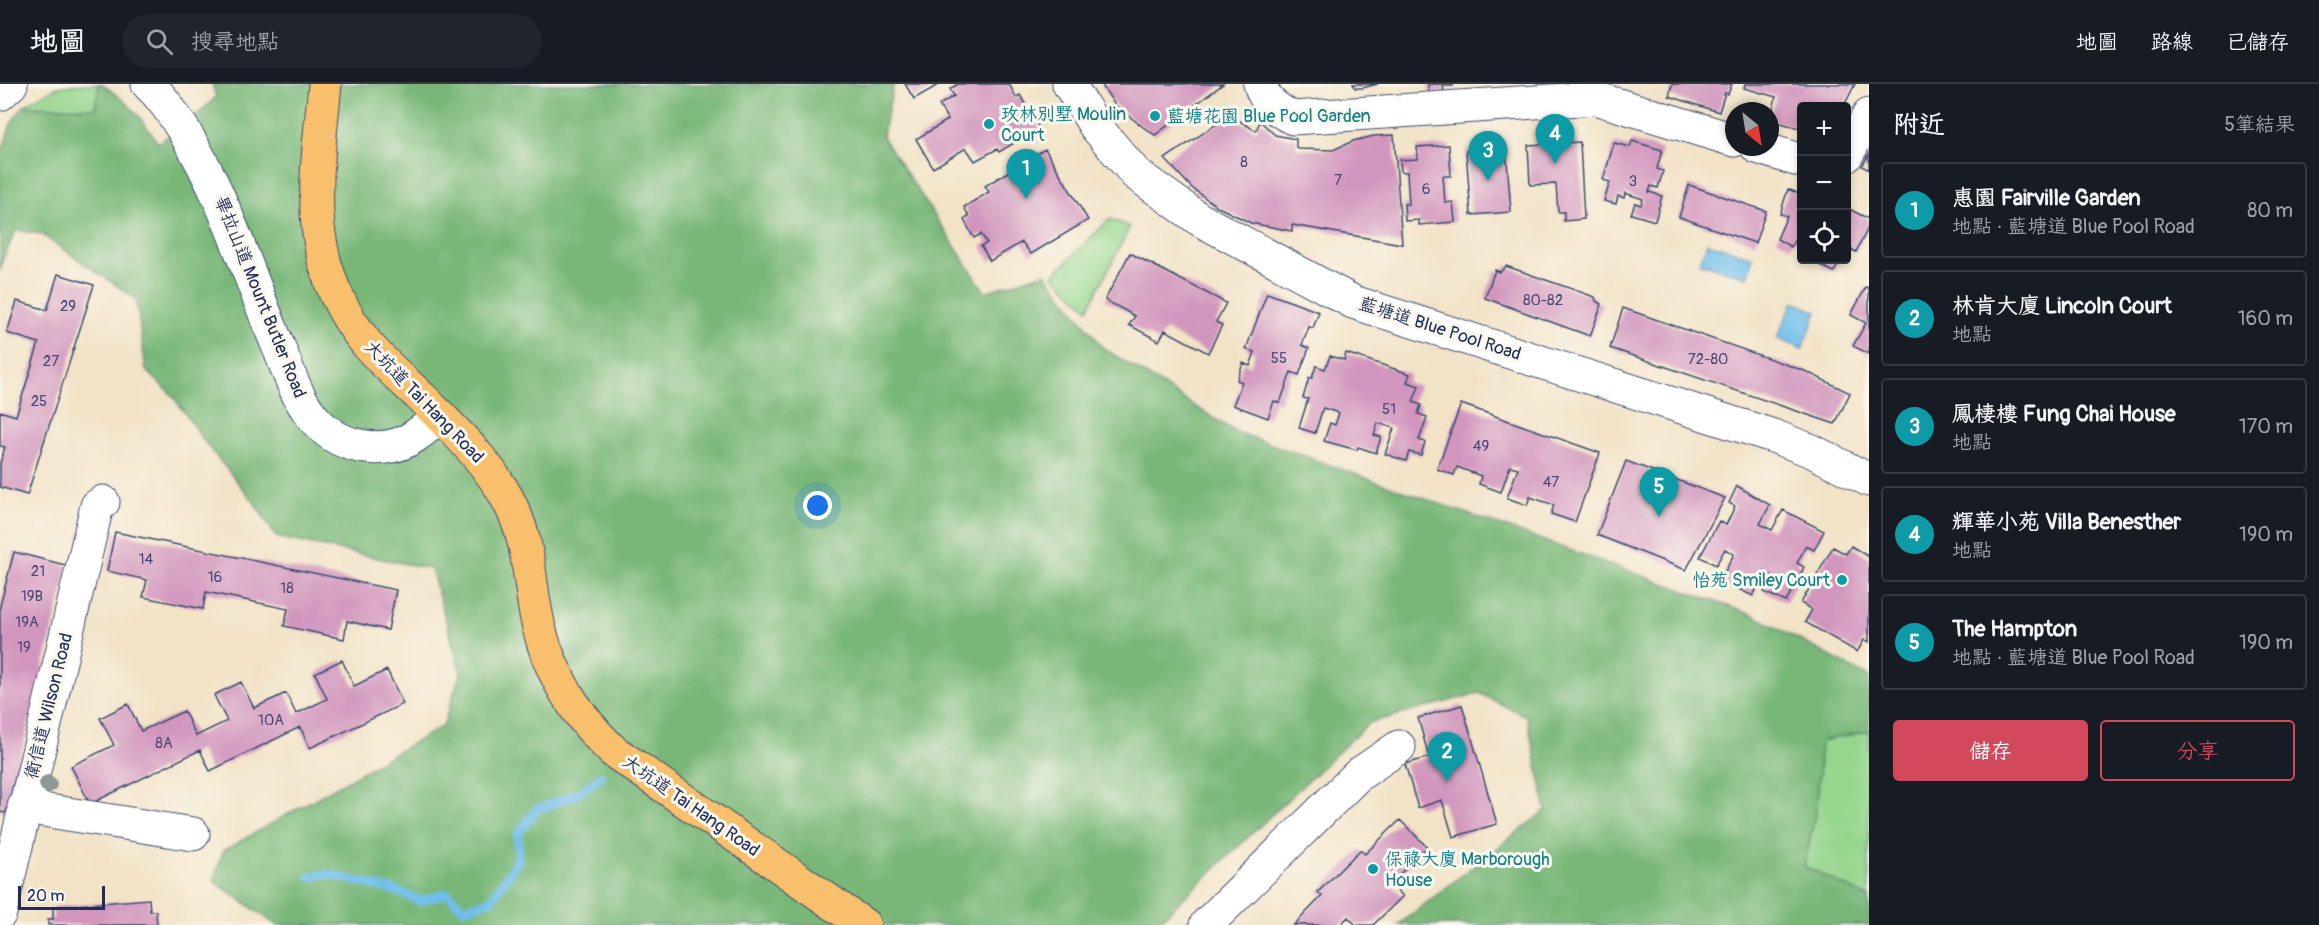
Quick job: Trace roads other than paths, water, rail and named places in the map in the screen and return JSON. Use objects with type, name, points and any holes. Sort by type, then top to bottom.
[{"type":"main road","name":"大坑道 Tai Hang Road","points":[[325,84],[318,154],[316,209],[326,265],[346,312],[363,338],[486,465],[501,487],[514,511],[528,558],[542,644],[563,692],[584,720],[613,751],[864,925]]},
{"type":"street","points":[[0,94],[11,84]]},
{"type":"street","name":"畢拉山道 Mount Butler Road","points":[[148,84],[167,105],[212,182],[230,221],[300,399],[320,425],[331,435],[347,442],[364,447],[382,448],[398,445],[414,437],[440,416]]},
{"type":"street","name":"藍塘道 Blue Pool Road","points":[[1069,84],[1096,127],[1136,174],[1199,219],[1353,302],[1773,436],[1812,451],[1869,480]]},
{"type":"street","points":[[1260,84],[1275,109],[1293,118],[1595,98],[1725,137]]},
{"type":"street","points":[[1851,147],[1869,115]]},
{"type":"street","points":[[1779,154],[1797,159]]},
{"type":"street","name":"衛信道 Wilson Road","points":[[0,913],[14,823],[97,506],[103,502]]},
{"type":"street","points":[[1206,925],[1358,775],[1400,747]]},
{"type":"street","points":[[14,823],[193,834]]},
{"type":"water","points":[[1707,243],[1753,257],[1747,277],[1700,263]]},
{"type":"water","points":[[1793,302],[1817,312],[1802,349],[1777,338]]},
{"type":"waterway","points":[[310,877],[327,874],[397,891],[420,901],[447,893],[464,909],[492,899],[518,860],[518,834],[536,810],[579,793],[601,776]]},
{"type":"place","name":"藍塘花園 Blue Pool Garden","points":[[1155,116]]},
{"type":"place","name":"玫林別墅 Moulin Court","points":[[989,124]]},
{"type":"place","name":"輝華小苑 Villa Benesther","points":[[1555,164]]},
{"type":"place","name":"鳳棲樓 Fung Chai House","points":[[1488,181]]},
{"type":"place","name":"惠園 Fairville Garden","points":[[1026,199]]},
{"type":"place","name":"The Hampton","points":[[1659,517]]},
{"type":"place","name":"怡苑 Smiley Court","points":[[1842,580]]},
{"type":"place","name":"林肯大廈 Lincoln Court","points":[[1447,782]]},
{"type":"place","name":"保祿大廈 Marborough House","points":[[1373,869]]}]
